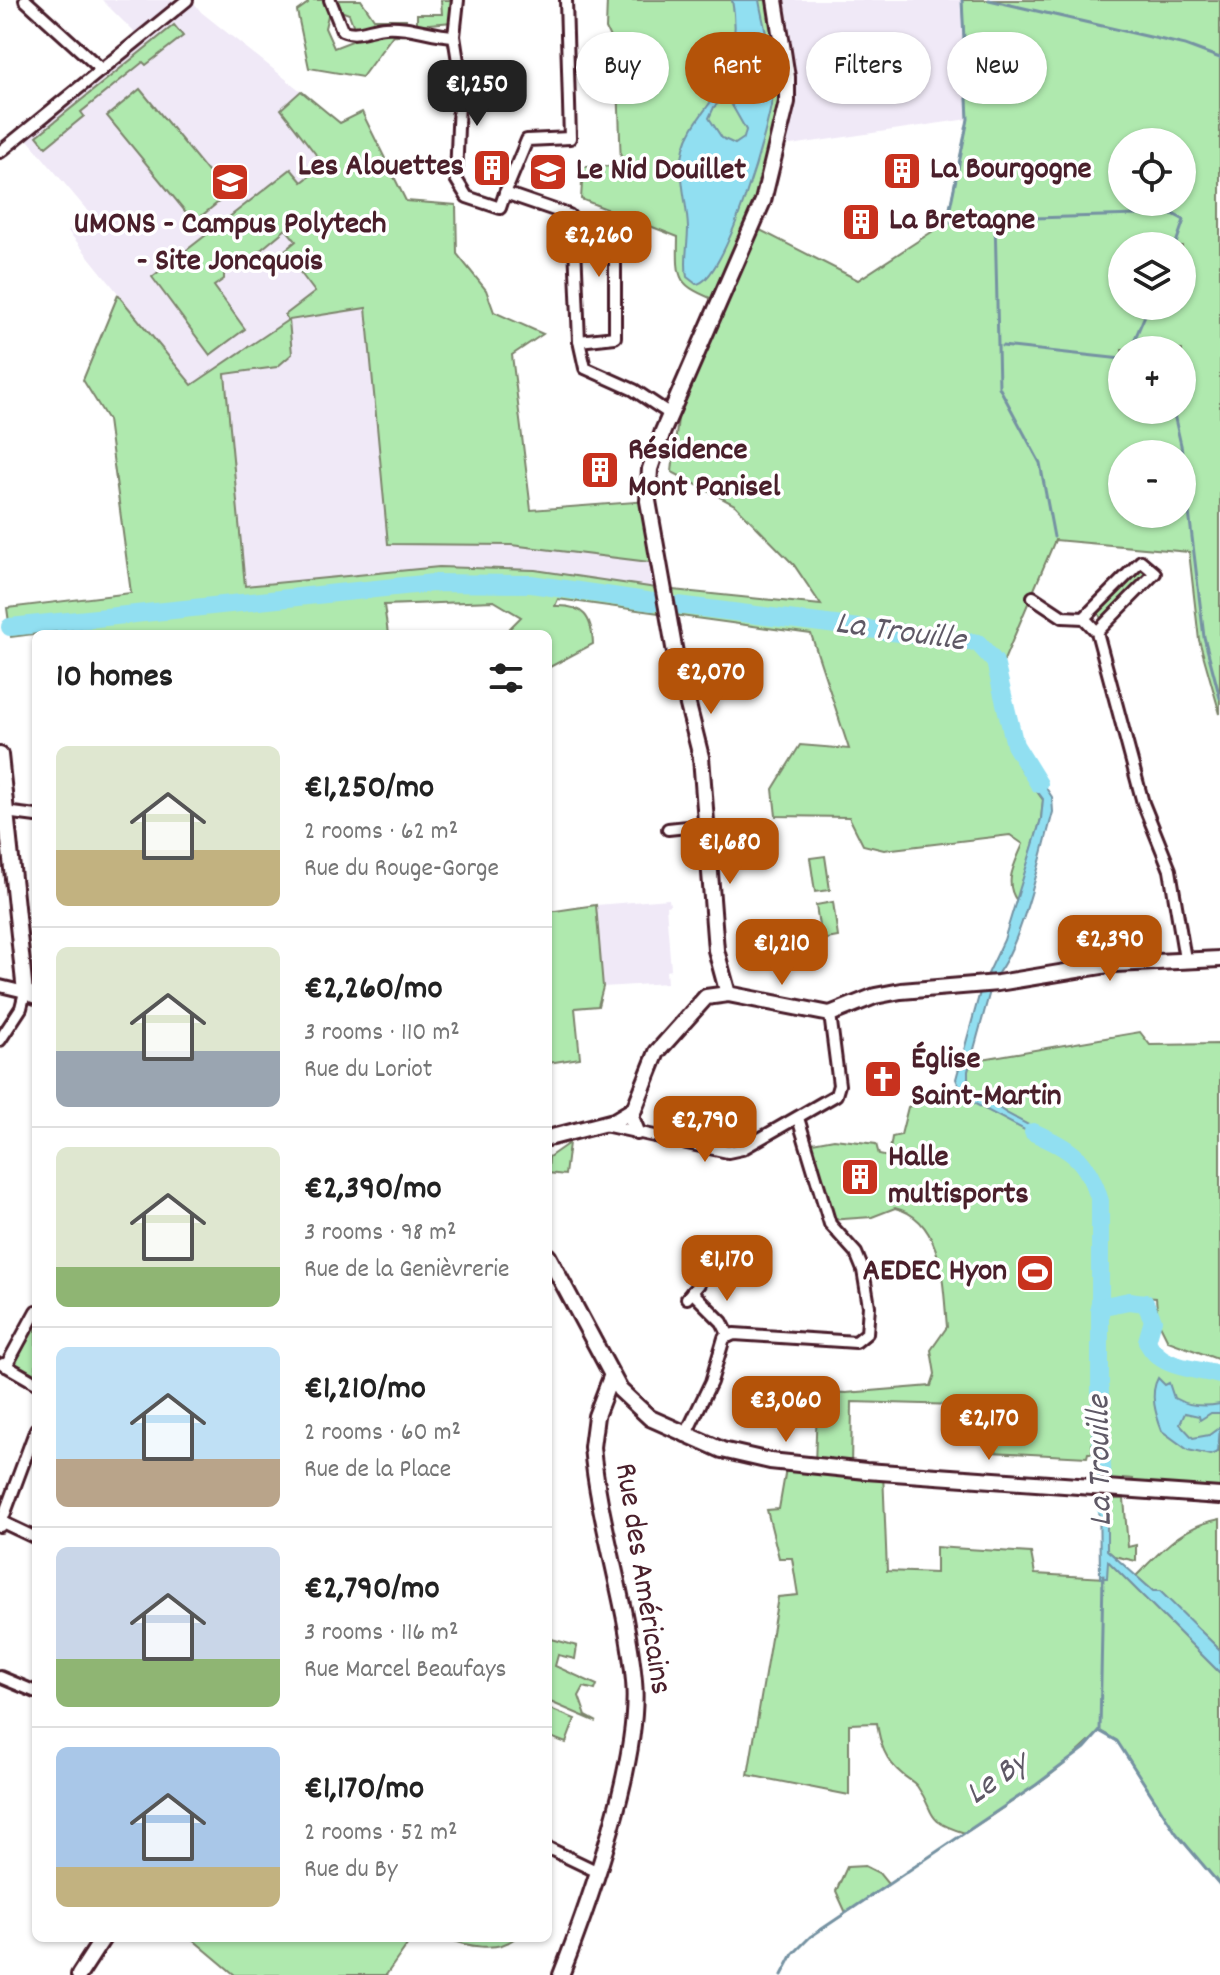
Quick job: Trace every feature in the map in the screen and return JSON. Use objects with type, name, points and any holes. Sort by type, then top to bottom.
[{"type":"street","points":[[25,0],[102,70]]},
{"type":"street","points":[[0,152],[187,0]]},
{"type":"street","points":[[330,0],[342,30],[352,35],[386,27],[417,28],[435,35],[454,36]]},
{"type":"street","points":[[458,0],[454,36],[459,60],[459,188],[467,197],[497,208],[500,208],[527,140],[570,138],[566,0]]},
{"type":"street","points":[[728,994],[716,950],[701,757],[667,614],[648,491],[654,454],[754,227],[778,142],[787,89],[775,0]]},
{"type":"street","points":[[505,193],[569,215],[574,221],[615,244],[615,337],[579,341]]},
{"type":"street","points":[[574,221],[579,341],[585,368],[634,390],[670,414]]},
{"type":"street","points":[[1084,618],[1141,561],[1155,573],[1097,632]]},
{"type":"street","points":[[1033,597],[1063,617],[1084,618],[1097,632],[1143,803],[1170,870],[1185,959]]},
{"type":"street","points":[[0,755],[30,994],[0,1040]]},
{"type":"street","points":[[5,812],[32,815]]},
{"type":"street","points":[[668,829],[706,825]]},
{"type":"street","points":[[637,1132],[633,1113],[657,1052],[706,997],[716,950]]},
{"type":"street","points":[[706,997],[728,994],[830,1014],[875,996],[998,983],[1099,966],[1220,959]]},
{"type":"street","points":[[0,986],[30,994]]},
{"type":"street","points":[[602,1125],[728,1152],[742,1149],[830,1100],[839,1085],[830,1014]]},
{"type":"street","points":[[552,1137],[602,1125],[633,1113]]},
{"type":"street","points":[[729,1336],[856,1342],[867,1333],[869,1306],[863,1270],[856,1253],[830,1224],[798,1118]]},
{"type":"street","points":[[552,1145],[566,1134]]},
{"type":"street","points":[[552,1270],[611,1377],[630,1401],[650,1418],[722,1450],[770,1461],[883,1472],[1220,1496]]},
{"type":"street","points":[[693,1291],[722,1322],[729,1336]]},
{"type":"street","points":[[32,1317],[3,1364],[32,1381]]},
{"type":"street","points":[[685,1436],[711,1382],[719,1349],[729,1336]]},
{"type":"street","name":"Rue des Américains","points":[[561,1975],[596,1871],[626,1765],[635,1705],[632,1659],[592,1447],[596,1416],[611,1377]]},
{"type":"street","points":[[32,1440],[1,1524],[32,1536]]},
{"type":"street","points":[[0,1677],[32,1690]]},
{"type":"street","points":[[552,1850],[596,1871]]},
{"type":"street","points":[[79,1975],[100,1942]]},
{"type":"shaded area","name":"UMONS - Campus Polytech - Site Joncquois","points":[[102,0],[192,0],[201,12],[340,122],[362,112],[406,201],[388,543],[511,545],[658,563],[663,589],[535,570],[439,567],[245,587],[225,374],[277,367],[289,321],[192,385],[68,231],[91,215],[23,134],[140,38]]},
{"type":"shaded area","points":[[776,0],[962,0],[964,32],[947,32],[947,104],[967,104],[968,119],[791,145],[778,142],[777,104],[790,104],[790,32],[776,32]]},
{"type":"shaded area","points":[[669,899],[670,905],[666,906],[671,970],[666,971],[667,983],[603,987],[596,905]]},
{"type":"green space","points":[[307,0],[325,0],[329,11],[325,28],[334,48],[383,29],[415,29],[415,36],[393,35],[362,77],[309,68],[297,11],[308,3]]},
{"type":"green space","points":[[334,0],[361,0],[374,19],[406,19],[406,25],[355,30],[349,14],[338,10]]},
{"type":"green space","points":[[441,0],[454,0],[453,22],[417,25],[417,14],[442,14]]},
{"type":"green space","points":[[607,0],[775,0],[780,32],[685,32],[685,104],[781,104],[754,227],[858,280],[947,222],[968,119],[967,104],[1047,104],[1047,32],[964,32],[962,0],[1220,0],[1220,714],[1199,640],[1189,552],[1055,540],[999,672],[1015,745],[1010,745],[1020,768],[1043,800],[1041,819],[1017,901],[1011,880],[1023,844],[1010,835],[884,850],[863,845],[849,817],[776,816],[773,789],[800,745],[849,749],[811,634],[558,599],[555,606],[573,608],[584,614],[591,627],[593,644],[552,666],[552,630],[508,630],[521,617],[494,601],[384,605],[387,630],[80,628],[32,630],[32,634],[11,637],[7,608],[131,593],[108,420],[83,380],[118,295],[192,385],[288,320],[285,315],[315,292],[284,251],[296,241],[286,229],[239,268],[230,267],[224,271],[224,279],[214,286],[245,329],[210,355],[152,277],[291,169],[302,182],[324,165],[281,109],[301,91],[340,123],[362,112],[406,201],[456,205],[457,254],[486,290],[494,312],[543,334],[512,355],[531,510],[648,501],[658,563],[511,545],[388,544],[366,308],[289,320],[292,354],[277,367],[225,374],[245,586],[439,567],[535,570],[663,589],[821,605],[794,565],[735,505],[672,472],[678,418],[670,414],[719,302],[695,291],[682,280],[678,264],[678,237],[581,199],[583,167],[621,166],[619,104],[669,104],[669,32],[607,32]]},
{"type":"green space","points":[[174,25],[183,36],[146,65],[143,62],[81,112],[84,116],[46,147],[37,136]]},
{"type":"green space","points":[[140,89],[227,195],[194,222],[107,116]]},
{"type":"green space","points":[[1141,569],[1147,574],[1105,618],[1100,617],[1098,610]]},
{"type":"green space","points":[[825,856],[830,890],[815,892],[810,858]]},
{"type":"green space","points":[[833,902],[838,937],[821,940],[816,905]]},
{"type":"green space","points":[[596,905],[603,987],[598,1006],[575,1008],[580,1058],[552,1062],[552,911]]},
{"type":"green space","points":[[1140,1032],[1150,1045],[1220,1044],[1220,1360],[1168,1341],[1158,1321],[1156,1298],[1129,1296],[1104,1301],[1094,1283],[1092,1453],[1088,1453],[1087,1457],[991,1452],[994,1406],[852,1402],[851,1470],[883,1472],[887,1571],[936,1573],[936,1547],[1031,1553],[1035,1574],[1106,1578],[1107,1560],[1220,1673],[1220,1885],[1176,1833],[1117,1741],[1100,1731],[1053,1773],[965,1833],[942,1824],[932,1815],[917,1786],[887,1757],[877,1723],[849,1724],[849,1795],[748,1775],[778,1597],[798,1595],[792,1558],[779,1558],[767,1510],[779,1509],[787,1463],[815,1466],[817,1404],[761,1397],[761,1388],[846,1393],[931,1386],[935,1374],[931,1350],[947,1327],[938,1257],[923,1226],[911,1215],[895,1208],[872,1217],[829,1220],[812,1143],[834,1139],[876,1144],[879,1155],[889,1157],[892,1137],[901,1135],[908,1107],[954,1087],[961,1085],[965,1093],[1006,1113],[970,1090],[967,1076],[970,1061]]},
{"type":"green space","points":[[569,1143],[565,1175],[552,1173],[552,1155]]},
{"type":"green space","points":[[1141,1305],[1147,1309],[1150,1319],[1143,1340],[1154,1362],[1220,1379],[1220,1490],[1132,1486],[1133,1479],[1123,1478],[1122,1486],[1106,1481],[1106,1309]]},
{"type":"green space","points":[[32,1318],[32,1381],[6,1366]]},
{"type":"green space","points":[[1107,1499],[1124,1499],[1128,1547],[1136,1545],[1136,1561],[1114,1556],[1107,1550]]},
{"type":"green space","points":[[1220,1519],[1220,1650],[1160,1592],[1153,1591],[1136,1576],[1184,1533]]},
{"type":"green space","points":[[552,1639],[577,1646],[575,1659],[558,1655],[555,1666],[597,1685],[595,1690],[584,1687],[579,1696],[586,1716],[597,1722],[552,1703]]},
{"type":"green space","points":[[552,1710],[575,1719],[566,1743],[552,1738]]},
{"type":"green space","points":[[865,1866],[879,1873],[888,1884],[846,1913],[836,1891],[847,1867]]},
{"type":"green space","points":[[196,1942],[409,1942],[386,1975],[235,1975]]},
{"type":"green space","points":[[460,1942],[509,1942],[491,1947]]},
{"type":"water","points":[[732,0],[759,0],[766,32],[735,32]]},
{"type":"water","points":[[709,104],[717,104],[709,118],[722,138],[735,144],[744,138],[746,130],[731,104],[771,104],[756,165],[732,231],[720,258],[707,277],[696,284],[687,277],[686,271],[688,228],[682,158],[696,123]]},
{"type":"water","points":[[1030,764],[1052,797],[1053,812],[1022,923],[1004,963],[994,978],[986,978],[1004,940],[1041,819],[1043,799],[1020,768]]},
{"type":"water","points":[[990,991],[968,1071],[968,1086],[1006,1113],[1055,1139],[1051,1144],[964,1098],[956,1079],[980,992]]},
{"type":"water","name":"La Trouille","points":[[1158,1378],[1165,1385],[1169,1383],[1174,1398],[1179,1401],[1196,1405],[1220,1404],[1220,1413],[1211,1413],[1200,1420],[1199,1416],[1185,1413],[1180,1424],[1193,1438],[1209,1435],[1220,1427],[1218,1452],[1210,1455],[1188,1450],[1162,1431],[1154,1398]]},
{"type":"water","points":[[1099,1488],[1107,1489],[1107,1550],[1153,1591],[1160,1591],[1220,1650],[1220,1673],[1108,1561],[1107,1578],[1100,1578]]},
{"type":"waterway","points":[[962,0],[968,119],[947,223],[995,219],[999,387],[1040,463],[1054,537]]},
{"type":"waterway","points":[[989,0],[1185,45],[1220,58]]},
{"type":"waterway","points":[[995,219],[1173,214],[1184,220],[1180,232]]},
{"type":"waterway","points":[[1136,336],[1143,320]]},
{"type":"waterway","points":[[1002,346],[1108,357]]},
{"type":"waterway","points":[[1176,424],[1204,637],[1220,698]]},
{"type":"waterway","name":"La Trouille","points":[[10,627],[433,583],[531,584],[653,602]]},
{"type":"waterway","name":"La Trouille","points":[[678,605],[978,643],[995,662],[1015,745],[1039,784]]},
{"type":"waterway","name":"La Trouille","points":[[1033,1132],[1076,1157],[1090,1175],[1100,1201],[1100,1428],[1104,1505]]},
{"type":"waterway","name":"La Trouille","points":[[1099,1307],[1129,1301],[1145,1303],[1153,1320],[1147,1341],[1160,1357],[1178,1366],[1220,1375]]},
{"type":"waterway","name":"Le By","points":[[782,1975],[793,1954],[810,1937],[1036,1785],[1085,1748],[1100,1731],[1103,1575]]},
{"type":"waterway","points":[[1101,1732],[1117,1741],[1176,1833],[1220,1885]]},
{"type":"place","name":"Les Alouettes","points":[[492,168]]},
{"type":"place","name":"La Bourgogne","points":[[902,171]]},
{"type":"place","name":"Le Nid Douillet","points":[[548,172]]},
{"type":"place","name":"UMONS - Campus Polytech - Site Joncquois","points":[[230,182]]},
{"type":"place","name":"La Bretagne","points":[[861,222]]},
{"type":"place","name":"Résidence Mont Panisel","points":[[600,470]]},
{"type":"place","name":"Église Saint-Martin","points":[[883,1079]]},
{"type":"place","name":"Halle multisports","points":[[860,1177]]},
{"type":"place","name":"AEDEC Hyon","points":[[1035,1273]]}]
